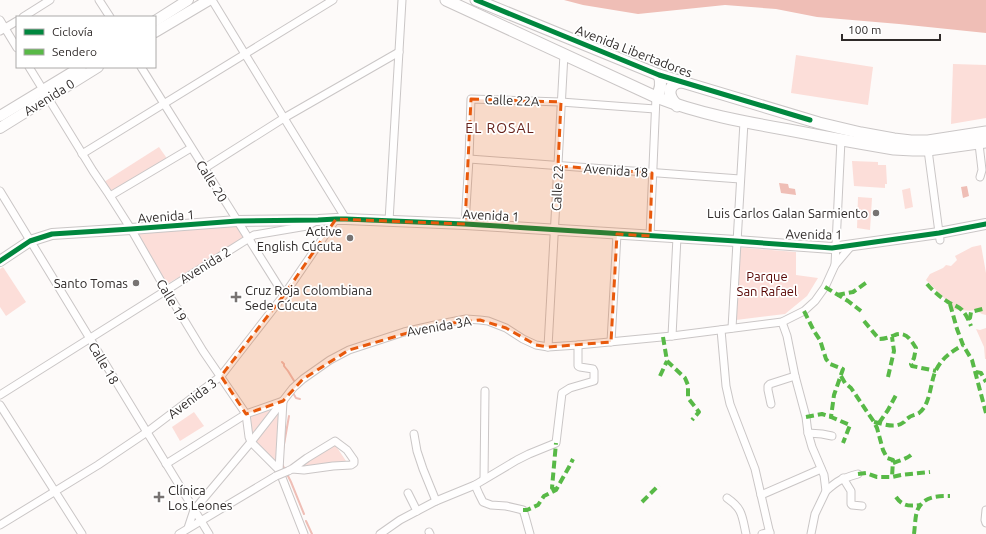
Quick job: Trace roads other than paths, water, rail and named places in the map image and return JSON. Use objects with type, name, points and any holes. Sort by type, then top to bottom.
[{"type":"main road","points":[[446,0],[656,97],[677,106],[697,112],[894,149],[928,150],[982,143]]},
{"type":"main road","name":"Avenida Libertadores","points":[[476,0],[659,74],[810,120],[861,133],[911,141],[928,141],[986,132]]},
{"type":"main road","points":[[656,97],[661,86],[659,74]]},
{"type":"main road","points":[[677,106],[671,98],[670,88],[677,82],[683,82]]},
{"type":"street","points":[[25,16],[50,0]]},
{"type":"street","points":[[99,0],[109,16]]},
{"type":"street","points":[[156,20],[188,0]]},
{"type":"street","points":[[156,31],[209,0]]},
{"type":"street","points":[[212,0],[346,219]]},
{"type":"street","points":[[82,154],[333,0]]},
{"type":"street","points":[[389,221],[402,0]]},
{"type":"street","points":[[0,20],[2,30],[16,47]]},
{"type":"street","points":[[2,30],[16,22]]},
{"type":"street","points":[[205,168],[284,118],[399,52]]},
{"type":"street","name":"Calle 22","points":[[548,346],[564,54]]},
{"type":"street","name":"Calle 19","points":[[30,68],[92,171],[132,229],[166,290],[203,351],[246,414],[251,442]]},
{"type":"street","name":"Avenida 0","points":[[0,128],[80,68]]},
{"type":"street","name":"Avenida 0","points":[[0,116],[96,68]]},
{"type":"street","name":"Calle 20","points":[[142,68],[284,295]]},
{"type":"street","points":[[650,236],[656,97]]},
{"type":"street","name":"Calle 22A","points":[[465,224],[471,99],[561,102],[655,109]]},
{"type":"street","points":[[732,328],[744,122]]},
{"type":"street","name":"Avenida 3A","points":[[835,265],[841,140]]},
{"type":"street","points":[[980,177],[982,170],[982,143]]},
{"type":"street","points":[[110,196],[191,148]]},
{"type":"street","points":[[928,150],[940,237]]},
{"type":"street","name":"Avenida 18","points":[[469,159],[740,179]]},
{"type":"street","name":"Calle 18","points":[[0,191],[209,534]]},
{"type":"street","name":"Avenida 3","points":[[0,526],[98,465],[147,432],[221,376],[284,295],[336,219]]},
{"type":"street","name":"Avenida 1","points":[[0,261],[30,241],[52,234],[237,221],[346,219],[465,224],[836,248],[852,245],[940,237],[986,224]]},
{"type":"street","name":"Avenida 2","points":[[0,395],[248,238],[254,235],[307,226],[318,220]]},
{"type":"street","points":[[611,342],[617,234]]},
{"type":"street","points":[[672,336],[676,237]]},
{"type":"street","name":"Avenida 3A","points":[[194,510],[251,442],[293,388],[330,360],[349,350],[404,332],[435,324],[466,320],[480,320],[488,322],[506,328],[536,345],[548,346],[578,345],[672,336],[782,322],[804,311],[815,301],[825,287],[835,265],[852,245]]},
{"type":"street","points":[[782,322],[787,336],[795,376],[806,417],[808,433],[812,448],[824,475],[826,490]]},
{"type":"street","points":[[721,330],[726,386],[730,404],[755,469],[770,533],[762,534]]},
{"type":"street","points":[[380,534],[436,501],[475,485],[511,463],[556,443],[562,393],[570,388],[594,381],[593,369],[578,366],[578,345]]},
{"type":"street","points":[[771,404],[768,386],[795,376]]},
{"type":"street","points":[[484,391],[484,479]]},
{"type":"street","points":[[166,464],[246,414],[283,401],[278,473]]},
{"type":"street","points":[[0,405],[82,534]]},
{"type":"street","points":[[808,433],[832,436]]},
{"type":"street","points":[[414,434],[423,469],[436,501]]},
{"type":"street","points":[[251,442],[278,473],[304,534]]},
{"type":"street","points":[[179,534],[278,473],[290,470],[353,465],[354,460],[347,450],[335,442],[307,458],[290,470]]},
{"type":"street","points":[[761,496],[821,469]]},
{"type":"street","points":[[812,534],[815,514],[826,490],[835,482],[858,474]]},
{"type":"street","points":[[844,478],[851,491],[851,504],[862,506]]},
{"type":"street","points":[[475,485],[483,502],[491,505],[506,506],[523,510],[530,534]]},
{"type":"street","points":[[408,493],[417,511]]},
{"type":"street","points":[[727,498],[738,507],[742,514],[746,534]]},
{"type":"street","points":[[188,528],[194,510]]},
{"type":"street","points":[[986,510],[986,523]]},
{"type":"waterway","points":[[282,362],[296,384]]},
{"type":"waterway","points":[[293,393],[296,398],[300,399]]},
{"type":"waterway","points":[[283,450],[289,416]]},
{"type":"waterway","points":[[282,464],[304,514]]},
{"type":"waterway","points":[[306,521],[312,534]]},
{"type":"place","name":"Luis Carlos Galan Sarmiento","points":[[876,213]]},
{"type":"place","name":"Active English Cúcuta","points":[[350,238]]},
{"type":"place","name":"Santo Tomas","points":[[136,283]]},
{"type":"place","name":"Cruz Roja Colombiana Sede Cúcuta","points":[[236,297]]},
{"type":"place","name":"Clínica Los Leones","points":[[159,497]]},
{"type":"district","name":"EL ROSAL","points":[[500,128]]},
{"type":"park label","name":"Parque San Rafael","points":[[767,284]]}]
